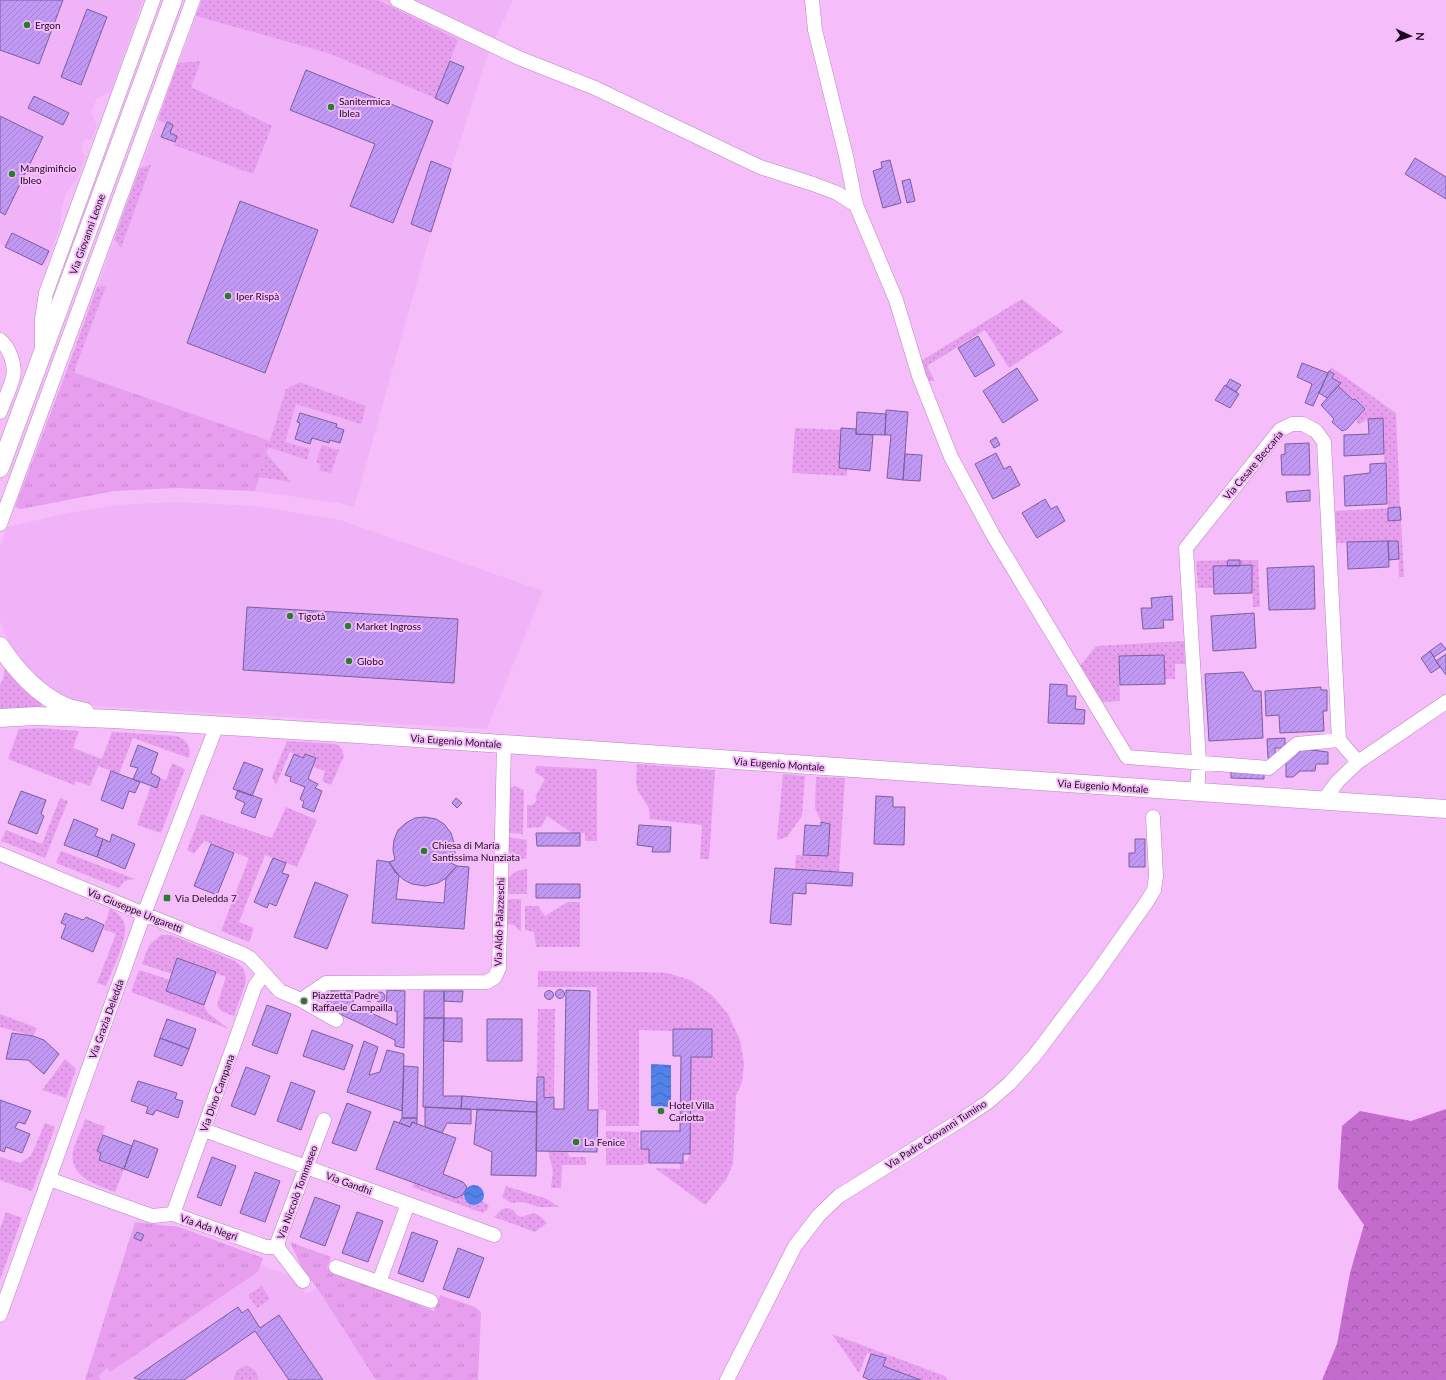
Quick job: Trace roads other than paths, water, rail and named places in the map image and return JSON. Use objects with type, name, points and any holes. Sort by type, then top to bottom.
[{"type":"main road","name":"Via Giovanni Leone","points":[[0,468],[173,0]]},
{"type":"main road","points":[[0,646],[30,683],[50,698],[64,706],[113,719]]},
{"type":"main road","points":[[0,718],[36,716],[113,719]]},
{"type":"main road","name":"Via Eugenio Montale","points":[[113,719],[1446,809]]},
{"type":"street","points":[[42,357],[42,319],[46,293],[153,0]]},
{"type":"street","points":[[0,524],[193,0]]},
{"type":"street","points":[[397,0],[519,58],[594,88],[760,167],[813,184],[837,194],[856,205]]},
{"type":"street","points":[[812,0],[815,30],[846,156],[856,205],[896,300],[919,376],[952,457],[993,535],[1127,757],[1269,768],[1297,744],[1339,740],[1358,762]]},
{"type":"street","points":[[0,340],[4,343],[9,352],[13,362],[14,375],[0,412]]},
{"type":"street","name":"Via Cesare Beccaria","points":[[1197,792],[1199,762],[1186,548],[1280,430],[1292,424],[1303,424],[1316,431],[1324,442],[1339,740]]},
{"type":"street","points":[[1323,801],[1338,781],[1358,762],[1446,702]]},
{"type":"street","name":"Via Grazia Deledda","points":[[0,1315],[144,914],[217,726]]},
{"type":"street","name":"Via Aldo Palazzeschi","points":[[301,1000],[326,983],[487,982],[495,978],[499,968],[504,745]]},
{"type":"street","name":"Via Padre Giovanni Tumino","points":[[727,1380],[795,1246],[819,1215],[839,1196],[964,1118],[988,1102],[1010,1083],[1039,1049],[1096,974],[1154,890],[1156,876],[1153,817]]},
{"type":"street","name":"Via Giuseppe Ungaretti","points":[[0,854],[243,954],[250,958],[280,991],[301,1000],[336,1020]]},
{"type":"street","name":"Via Dino Campana","points":[[173,1214],[255,986],[264,974]]},
{"type":"street","name":"Via Niccolò Tommaseo","points":[[303,1280],[278,1247],[278,1241],[324,1120]]},
{"type":"street","name":"Via Gandhi","points":[[204,1130],[306,1168],[494,1234]]},
{"type":"street","name":"Via Ada Negri","points":[[49,1179],[152,1216],[173,1214],[266,1247],[278,1247]]},
{"type":"street","points":[[379,1282],[408,1204]]},
{"type":"street","points":[[336,1267],[431,1301]]},
{"type":"water","points":[[651,1064],[671,1065],[671,1107],[651,1106]]},
{"type":"water","points":[[470,1185],[478,1185],[484,1191],[484,1199],[478,1205],[470,1205],[464,1199],[464,1191]]},
{"type":"place","name":"Ergon","points":[[27,25]]},
{"type":"place","name":"Sanitermica Iblea","points":[[331,107]]},
{"type":"place","name":"Mangimificio Ibleo","points":[[12,174]]},
{"type":"place","name":"Iper Rispà","points":[[228,296]]},
{"type":"place","name":"Tigotà","points":[[290,616]]},
{"type":"place","name":"Market Ingross","points":[[348,626]]},
{"type":"place","name":"Globo","points":[[349,661]]},
{"type":"place","name":"Chiesa di Maria Santissima Nunziata","points":[[424,851]]},
{"type":"place","name":"Via Deledda 7","points":[[167,898]]},
{"type":"place","name":"Piazzetta Padre Raffaele Campailla","points":[[304,1001]]},
{"type":"place","name":"Hotel Villa Carlotta","points":[[661,1111]]},
{"type":"place","name":"La Fenice","points":[[576,1142]]}]
